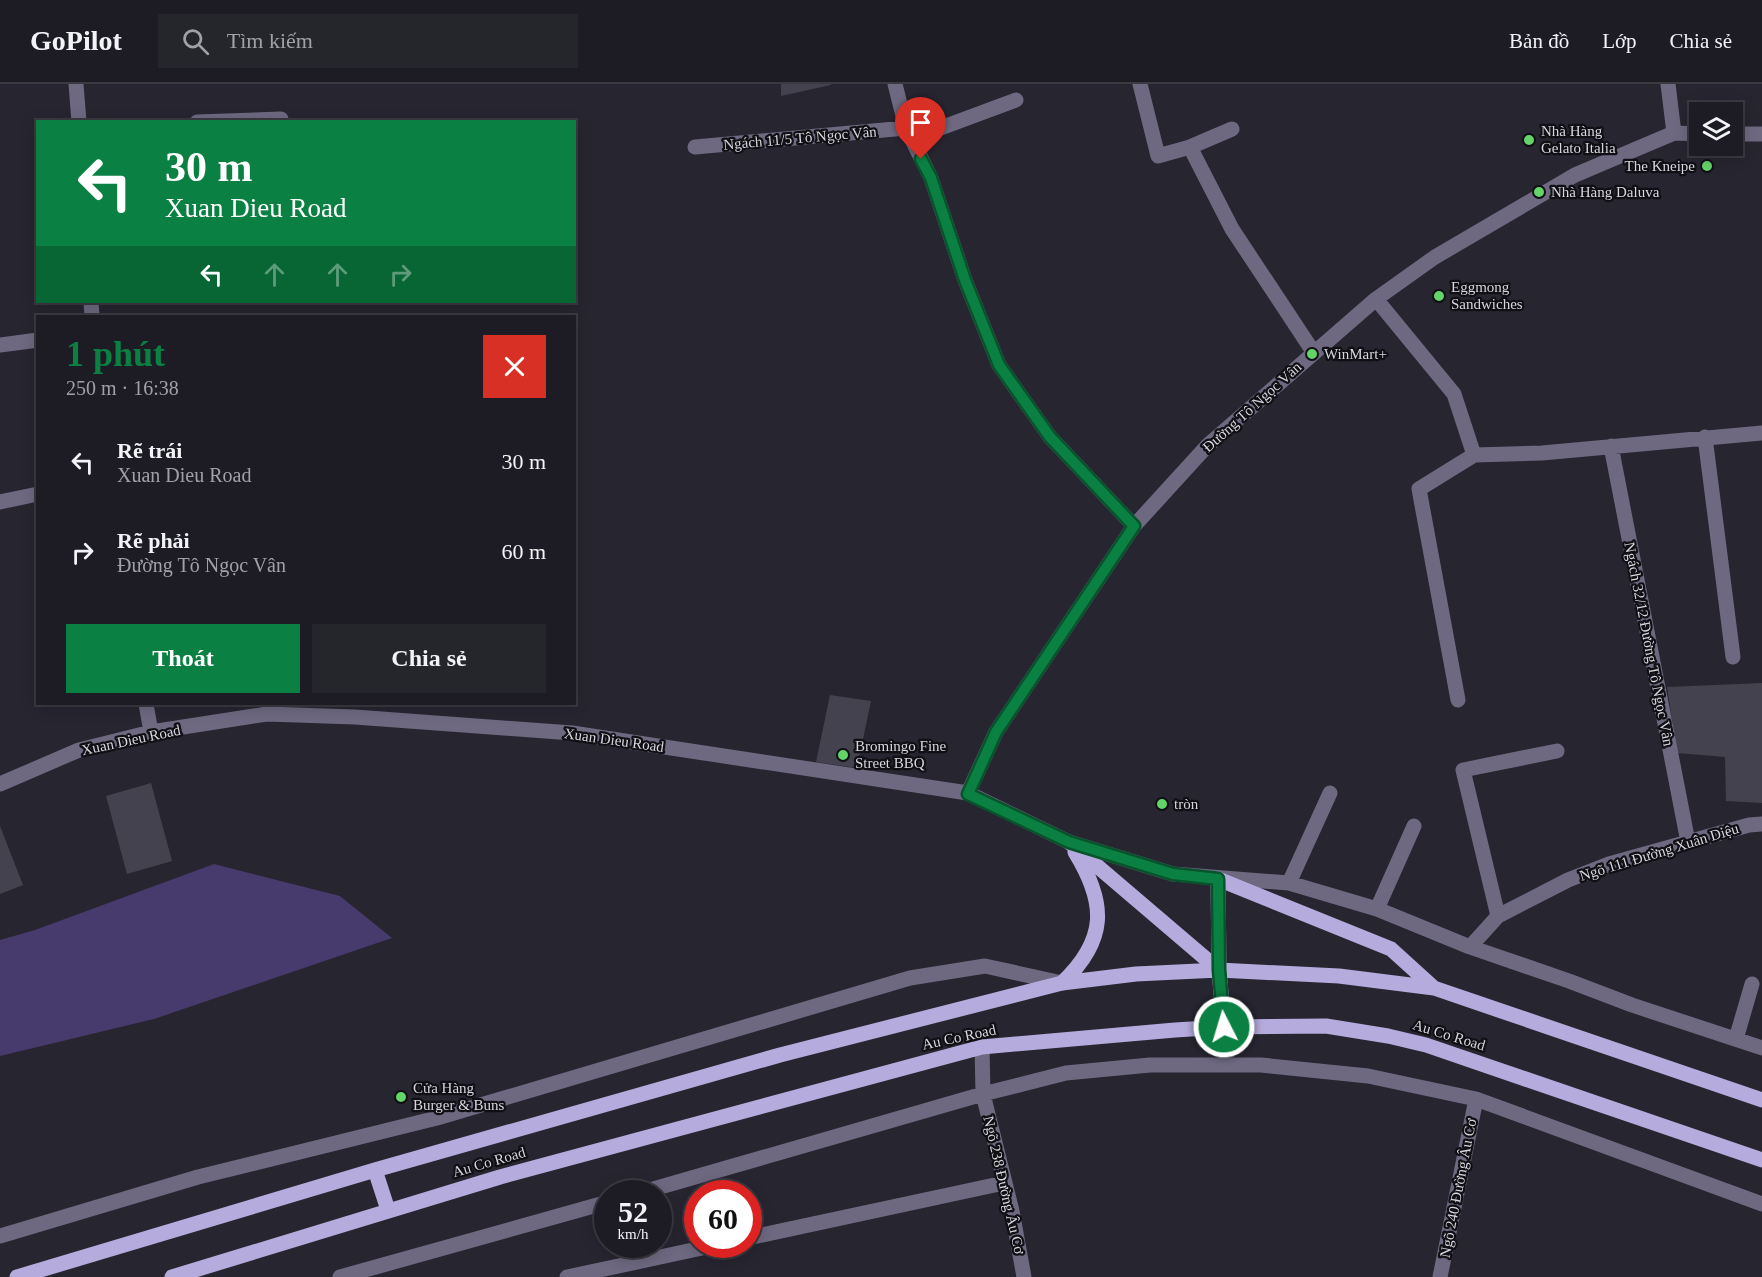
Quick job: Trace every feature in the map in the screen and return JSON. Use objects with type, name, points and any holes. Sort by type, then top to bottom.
[{"type":"main road","points":[[1069,842],[1219,970]]},
{"type":"main road","points":[[1062,983],[1083,961],[1089,950],[1096,930],[1099,906],[1092,884],[1069,842]]},
{"type":"main road","points":[[1224,1027],[1219,970],[1218,879],[1391,949],[1434,988]]},
{"type":"main road","name":"Au Co Road","points":[[17,1277],[375,1170],[780,1055],[1062,983],[1136,974],[1219,970],[1339,976],[1434,988],[1762,1100]]},
{"type":"main road","name":"Au Co Road","points":[[172,1277],[500,1177],[982,1047],[1224,1027],[1326,1026],[1379,1034],[1426,1045],[1762,1160]]},
{"type":"main road","points":[[375,1170],[388,1210]]},
{"type":"street","points":[[76,84],[79,120]]},
{"type":"street","points":[[895,84],[909,134],[931,178],[965,280],[999,365],[1050,437],[1134,526]]},
{"type":"street","points":[[1140,84],[1158,156],[1190,147],[1232,129]]},
{"type":"street","points":[[1668,84],[1674,133],[1689,134]]},
{"type":"street","name":"Ngách 11/5 Tô Ngọc Vân","points":[[695,147],[909,134],[1016,100]]},
{"type":"street","points":[[253,120],[281,120]]},
{"type":"street","name":"Đường Tô Ngọc Vân","points":[[968,794],[996,732],[1134,526],[1207,446],[1376,299],[1435,257],[1575,175],[1674,133]]},
{"type":"street","points":[[1743,134],[1762,134]]},
{"type":"street","points":[[1190,147],[1232,229],[1314,353]]},
{"type":"street","points":[[1376,299],[1454,394],[1474,455]]},
{"type":"street","points":[[0,345],[36,340]]},
{"type":"street","points":[[1458,700],[1419,489],[1474,455],[1542,453],[1762,433]]},
{"type":"street","points":[[1705,437],[1733,657]]},
{"type":"street","name":"Ngách 32/12 Đường Tô Ngọc Vân","points":[[1611,446],[1688,842]]},
{"type":"street","points":[[0,502],[36,494]]},
{"type":"street","points":[[146,705],[151,732]]},
{"type":"street","name":"Xuan Dieu Road","points":[[0,784],[79,750],[151,732],[267,714],[354,717],[547,730],[968,794],[1069,842],[1173,874],[1218,879]]},
{"type":"street","points":[[1498,916],[1463,770],[1557,751]]},
{"type":"street","points":[[1289,883],[1330,793]]},
{"type":"street","name":"Ngõ 111 Đường Xuân Diệu","points":[[1470,947],[1498,916],[1568,880],[1609,864],[1749,825],[1762,824]]},
{"type":"street","points":[[1377,909],[1414,826]]},
{"type":"street","points":[[1218,879],[1289,883],[1377,909],[1470,947],[1632,1005],[1762,1048]]},
{"type":"street","name":"Au Co Road","points":[[0,1236],[198,1177],[437,1118],[910,978],[985,966],[1062,983]]},
{"type":"street","points":[[1736,1039],[1752,984]]},
{"type":"street","name":"Ngõ 238 Đường Âu Cơ","points":[[982,1047],[983,1094],[1012,1211],[1023,1277]]},
{"type":"street","points":[[672,1184],[983,1094],[1066,1073],[1150,1065],[1261,1065],[1368,1076],[1476,1099],[1762,1203]]},
{"type":"street","name":"Ngõ 240 Đường Âu Cơ","points":[[1440,1277],[1476,1099]]},
{"type":"street","points":[[762,1235],[1004,1183]]},
{"type":"street","points":[[340,1277],[594,1206]]},
{"type":"street","points":[[567,1277],[684,1252]]},
{"type":"shaded area","points":[[214,864],[340,896],[392,938],[154,1019],[0,1056],[0,940],[35,930]]},
{"type":"building","points":[[781,84],[831,84],[831,85],[781,96]]},
{"type":"building","points":[[1762,683],[1762,803],[1726,801],[1725,757],[1677,753],[1667,687]]},
{"type":"building","points":[[830,695],[871,701],[857,768],[816,762]]},
{"type":"building","points":[[151,783],[172,861],[127,874],[106,796]]},
{"type":"building","points":[[0,826],[23,885],[0,894]]},
{"type":"place","name":"Nhà Hàng Gelato Italia","points":[[1529,140]]},
{"type":"place","name":"The Kneipe","points":[[1707,166]]},
{"type":"place","name":"Nhà Hàng Daluva","points":[[1539,192]]},
{"type":"place","name":"Eggmong Sandwiches","points":[[1439,296]]},
{"type":"place","name":"WinMart+","points":[[1312,354]]},
{"type":"place","name":"Bromingo Fine Street BBQ","points":[[843,755]]},
{"type":"place","name":"tròn","points":[[1162,804]]},
{"type":"place","name":"Cửa Hàng Burger & Buns","points":[[401,1097]]},
{"type":"route","points":[[921,159],[931,178],[965,280],[999,365],[1050,437],[1134,526],[996,732],[968,794],[1069,842],[1173,874],[1218,879],[1219,970],[1224,1027]]}]
